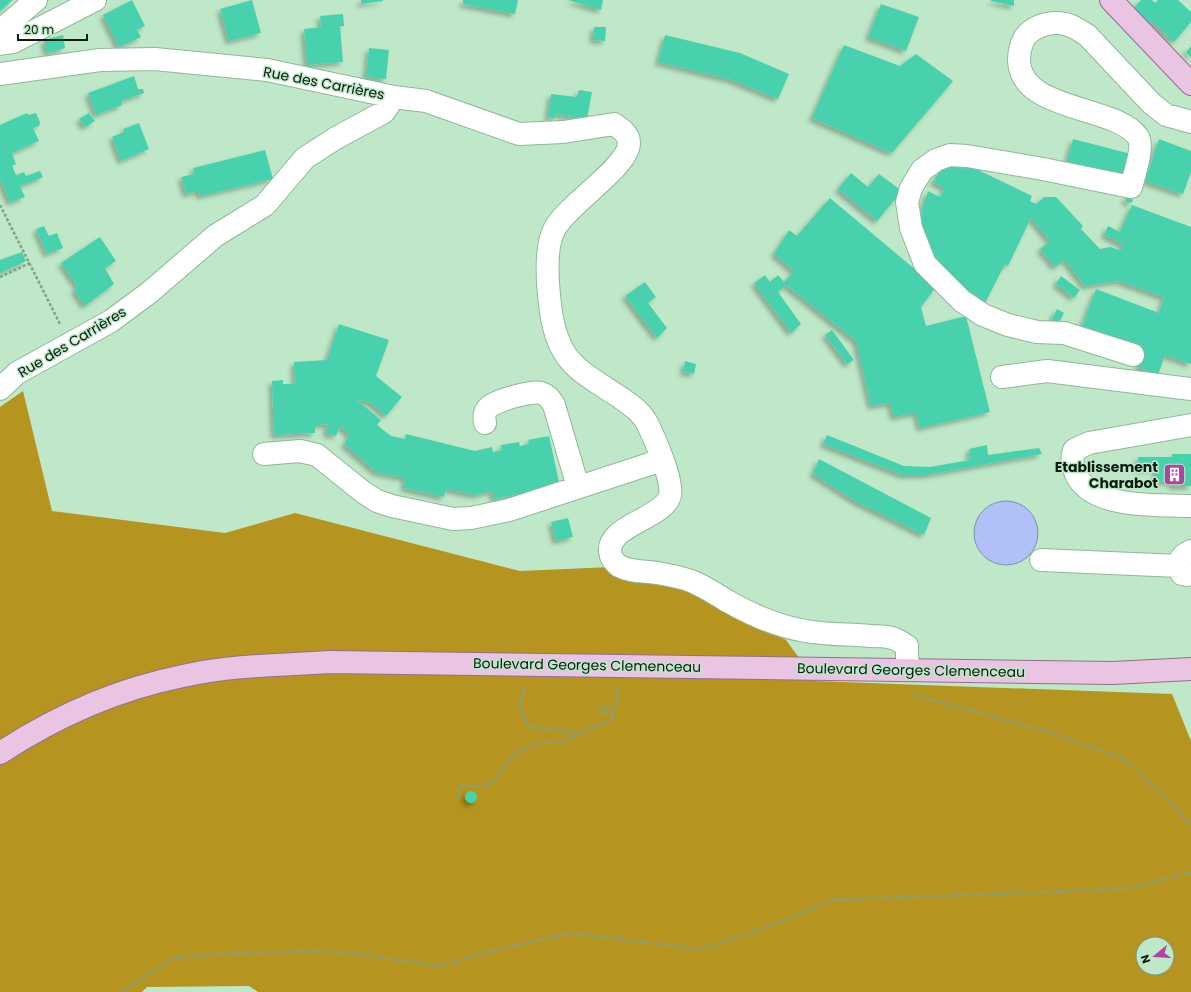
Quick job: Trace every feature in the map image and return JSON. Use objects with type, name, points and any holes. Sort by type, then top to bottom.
[{"type":"main road","points":[[1112,0],[1191,84]]},
{"type":"main road","name":"Boulevard Georges Clemenceau","points":[[0,753],[68,714],[126,692],[183,676],[248,667],[331,662],[1113,673],[1191,669]]},
{"type":"street","points":[[0,31],[36,0]]},
{"type":"street","points":[[0,44],[13,42],[95,0]]},
{"type":"street","points":[[1133,355],[1064,333],[1037,332],[1008,325],[983,315],[962,301],[925,264],[912,228],[907,202],[911,188],[922,170],[936,160],[950,155],[967,156],[1043,169],[1132,187],[1141,144],[1137,136],[1129,129],[1112,121],[1047,97],[1033,89],[1025,78],[1020,66],[1019,52],[1025,38],[1035,28],[1047,23],[1062,22],[1075,27],[1087,35],[1151,103],[1166,114],[1191,122]]},
{"type":"street","name":"Rue des Carrières","points":[[0,74],[100,60],[155,59],[267,70],[394,97],[384,112],[336,138],[305,158],[265,205],[215,236],[150,292],[111,321],[17,373],[0,389]]},
{"type":"street","points":[[394,97],[426,101],[470,115],[519,134],[563,132],[614,124],[623,130],[629,141],[628,150],[604,180],[559,222],[553,231],[550,241],[548,271],[551,312],[557,338],[568,360],[578,369],[638,409],[646,420],[662,460],[670,486],[670,496],[665,505],[616,535],[611,544],[611,556],[617,565],[628,569],[658,573],[692,581],[739,608],[769,620],[805,631],[892,637],[907,646],[907,658],[910,670]]},
{"type":"street","points":[[1002,377],[1048,371],[1191,389]]},
{"type":"street","points":[[484,423],[484,417],[487,409],[494,403],[527,393],[539,392],[548,396],[554,405],[578,487]]},
{"type":"street","points":[[1191,425],[1089,443],[1074,450],[1072,456],[1073,467],[1078,478],[1086,487],[1103,497],[1130,503],[1191,506]]},
{"type":"street","points":[[264,454],[300,451],[317,455],[363,492],[377,501],[392,506],[453,519],[471,518],[509,510],[662,460]]},
{"type":"street","points":[[1041,560],[1187,564]]},
{"type":"path","points":[[0,205],[70,345]]},
{"type":"path","points":[[0,277],[30,263]]},
{"type":"path","points":[[527,665],[520,706],[521,716],[531,727],[580,733]]},
{"type":"path","points":[[458,800],[459,788],[461,786],[485,787],[496,778],[510,759],[523,749],[540,742],[564,742],[580,733],[613,719],[614,714],[600,712],[600,707],[616,708],[620,665]]},
{"type":"path","points":[[913,694],[1046,731],[1123,758],[1175,806],[1191,827]]},
{"type":"path","points":[[122,992],[174,958],[223,954],[316,951],[359,954],[438,966],[496,950],[570,933],[701,949],[775,924],[833,900],[1125,889],[1191,872]]},
{"type":"shaded area","points":[[23,391],[52,511],[225,533],[295,513],[520,571],[634,566],[786,640],[816,681],[1172,694],[1191,741],[1191,992],[258,992],[249,986],[147,987],[142,992],[0,992],[0,407]]},
{"type":"water","points":[[1006,501],[1024,507],[1032,515],[1038,533],[1032,551],[1024,559],[1006,565],[988,559],[980,551],[974,533],[980,515],[988,507]]},
{"type":"building","points":[[0,0],[13,0],[0,11]]},
{"type":"building","points":[[132,0],[145,26],[137,30],[141,37],[119,47],[103,15]]},
{"type":"building","points":[[252,0],[261,33],[229,41],[220,9]]},
{"type":"building","points":[[361,0],[383,0],[383,1],[361,4]]},
{"type":"building","points":[[463,0],[518,0],[515,14],[463,4]]},
{"type":"building","points":[[568,0],[603,0],[601,10]]},
{"type":"building","points":[[1014,0],[1014,6],[991,1]]},
{"type":"building","points":[[1141,0],[1152,0],[1155,3],[1158,0],[1178,0],[1191,12],[1191,22],[1174,42],[1152,21],[1147,27],[1131,11]]},
{"type":"building","points":[[881,4],[919,17],[906,51],[868,37]]},
{"type":"building","points":[[343,14],[344,26],[340,26],[343,62],[307,65],[304,29],[321,27],[320,16]]},
{"type":"building","points":[[594,27],[606,27],[605,41],[593,40]]},
{"type":"building","points":[[63,35],[65,48],[47,53],[44,40]]},
{"type":"building","points":[[665,35],[740,53],[789,74],[778,99],[732,80],[658,62]]},
{"type":"building","points":[[844,45],[900,66],[916,54],[953,81],[892,153],[812,118]]},
{"type":"building","points":[[1191,46],[1191,58],[1186,52]]},
{"type":"building","points":[[369,48],[389,50],[386,79],[366,77]]},
{"type":"building","points":[[134,76],[138,89],[143,89],[144,93],[121,101],[122,105],[96,115],[88,93]]},
{"type":"building","points":[[579,90],[592,92],[587,119],[555,114],[554,119],[548,117],[551,94],[577,97]]},
{"type":"building","points":[[27,113],[28,115],[36,113],[40,122],[39,126],[33,128],[39,141],[12,153],[16,164],[12,166],[16,175],[24,172],[26,176],[40,171],[43,177],[20,186],[25,197],[10,202],[0,179],[0,125]]},
{"type":"building","points":[[89,113],[95,121],[85,127],[79,119]]},
{"type":"building","points":[[139,123],[149,149],[121,161],[112,137],[124,132],[123,129]]},
{"type":"building","points":[[1073,139],[1131,154],[1124,176],[1067,161]]},
{"type":"building","points":[[1159,139],[1191,151],[1191,172],[1183,194],[1145,181]]},
{"type":"building","points":[[265,150],[273,179],[200,196],[199,191],[186,194],[181,177],[195,174],[193,168]]},
{"type":"building","points":[[955,164],[963,169],[966,164],[1032,196],[1030,201],[1036,204],[1044,197],[1056,197],[1083,226],[1081,229],[1100,249],[1110,247],[1120,250],[1124,245],[1104,235],[1108,226],[1120,232],[1132,205],[1191,227],[1191,364],[1165,355],[1158,375],[1138,367],[1145,347],[1082,326],[1096,289],[1159,313],[1164,297],[1119,281],[1085,286],[1065,260],[1055,267],[1040,249],[1050,241],[1031,218],[1008,266],[1005,264],[985,303],[950,276],[930,249],[922,229],[921,219],[922,210],[928,191],[940,197],[945,188],[933,182],[941,171]]},
{"type":"building","points":[[851,173],[868,187],[879,174],[902,191],[877,221],[838,189]]},
{"type":"building","points":[[1127,196],[1132,198],[1133,201],[1130,203],[1126,202],[1125,198]]},
{"type":"building","points":[[830,198],[936,287],[921,307],[926,326],[966,316],[990,412],[920,428],[916,413],[894,417],[890,403],[871,406],[856,341],[786,285],[778,292],[801,324],[791,333],[754,283],[765,275],[770,282],[778,275],[784,282],[794,271],[774,254],[789,230],[797,236]]},
{"type":"building","points":[[44,226],[49,236],[57,233],[63,248],[47,254],[36,229]]},
{"type":"building","points":[[100,237],[116,261],[105,268],[114,284],[85,306],[74,290],[78,287],[61,263]]},
{"type":"building","points":[[22,252],[26,261],[0,273],[0,260]]},
{"type":"building","points":[[1061,276],[1080,290],[1074,298],[1056,284]]},
{"type":"building","points":[[645,282],[656,297],[648,303],[667,328],[657,338],[625,296]]},
{"type":"building","points":[[1057,309],[1064,313],[1059,323],[1052,319]]},
{"type":"building","points":[[339,324],[389,340],[376,376],[402,397],[386,416],[371,403],[356,399],[381,420],[377,425],[391,436],[405,439],[406,434],[475,451],[492,447],[493,452],[502,450],[501,445],[519,442],[520,446],[529,444],[528,440],[549,436],[559,482],[550,485],[550,488],[494,499],[492,491],[475,495],[446,489],[444,497],[404,488],[405,478],[376,472],[344,444],[350,435],[340,426],[336,436],[326,433],[328,424],[315,425],[315,433],[274,435],[272,381],[283,380],[283,384],[295,384],[294,362],[327,360]]},
{"type":"building","points":[[832,330],[854,360],[847,364],[825,335]]},
{"type":"building","points":[[685,361],[696,364],[694,374],[683,372]]},
{"type":"building","points":[[827,435],[904,466],[930,467],[970,460],[969,449],[987,445],[988,455],[1039,448],[1042,454],[926,475],[903,475],[823,444]]},
{"type":"building","name":"Etablissement Charabot","points":[[1172,454],[1191,454],[1191,486],[1172,486],[1172,482],[1156,481],[1156,469],[1139,469],[1138,457],[1172,457]]},
{"type":"building","points":[[819,459],[931,518],[924,535],[857,502],[813,474]]},
{"type":"building","points":[[568,518],[573,537],[556,541],[551,522]]},
{"type":"building","points":[[469,791],[473,791],[477,797],[473,803],[469,803],[465,799],[465,795]]},
{"type":"place","name":"Etablissement Charabot","points":[[1174,475]]}]
